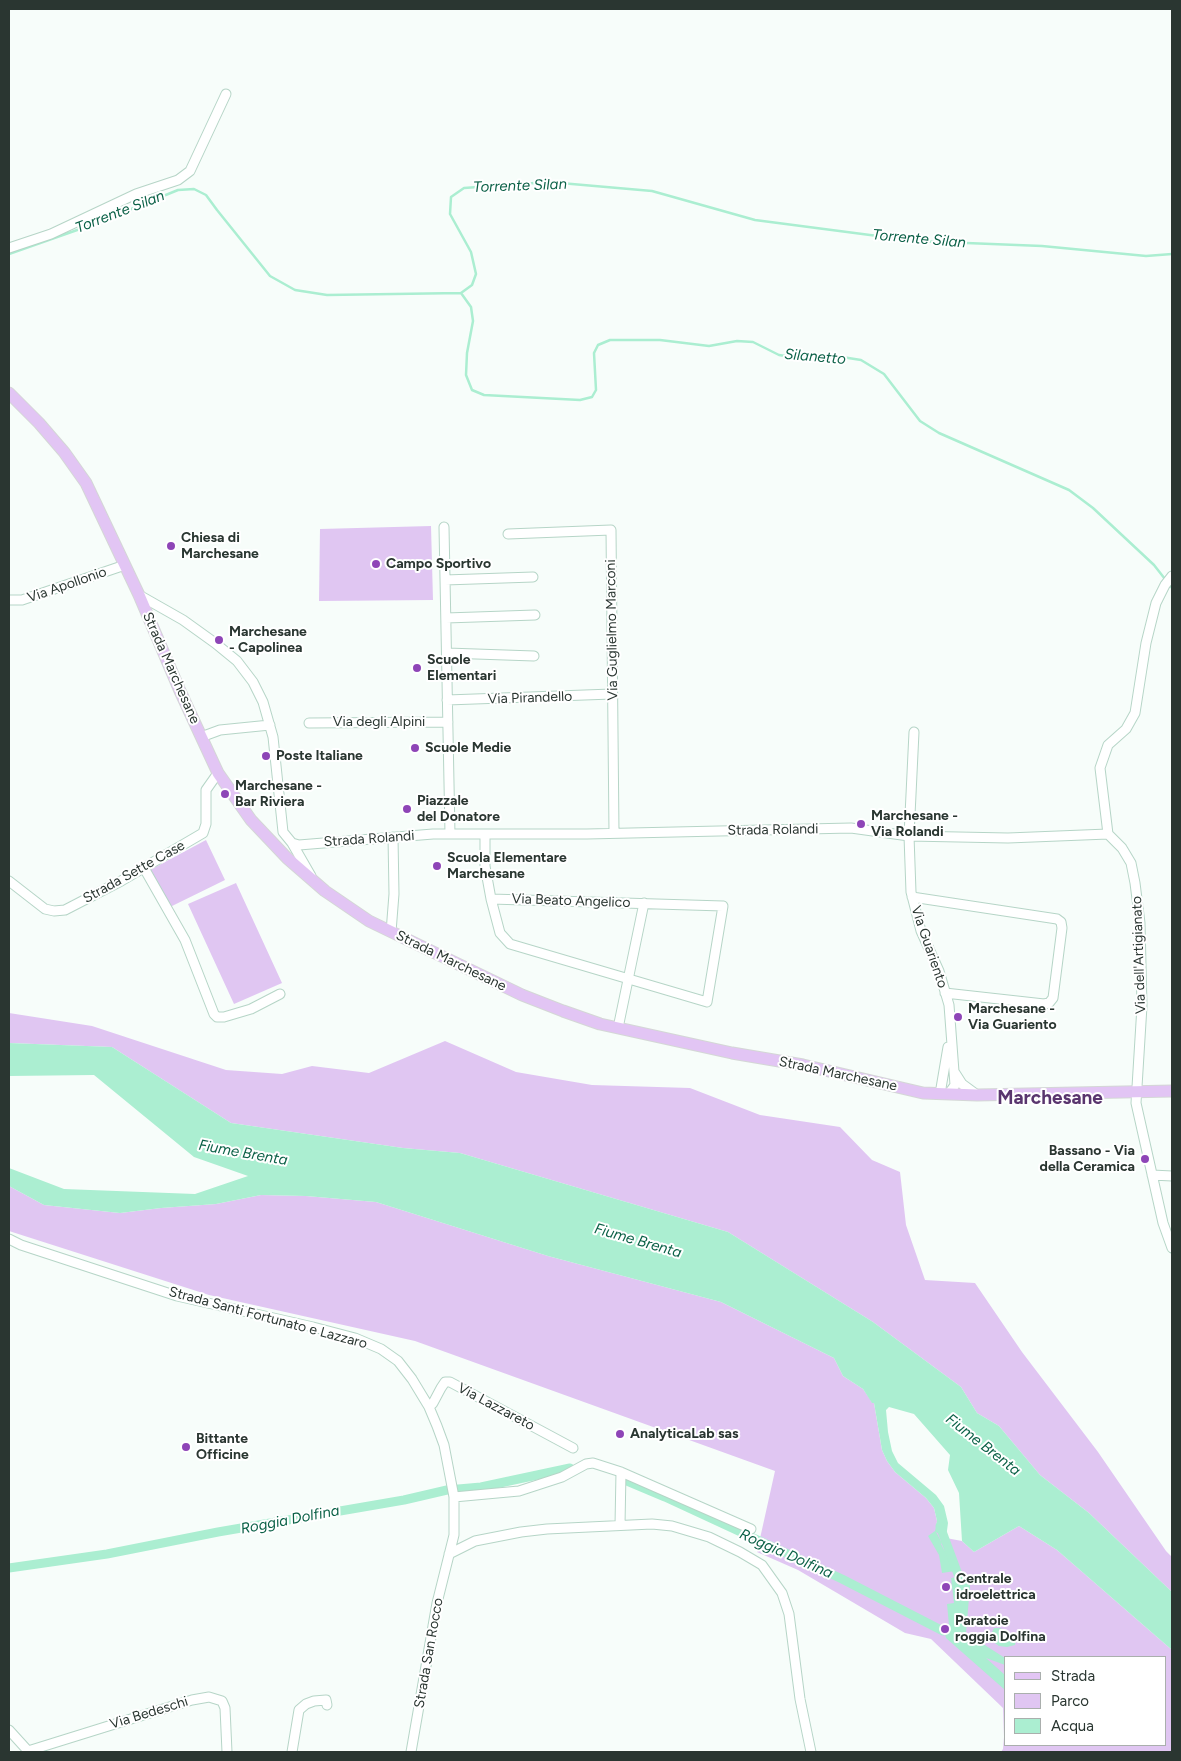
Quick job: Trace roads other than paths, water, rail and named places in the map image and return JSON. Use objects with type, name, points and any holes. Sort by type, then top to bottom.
[{"type":"main road","name":"Strada Marchesane","points":[[9,393],[64,452],[86,483],[139,595],[180,691],[218,772],[252,820],[287,858],[325,891],[369,921],[522,996],[563,1012],[618,1028],[732,1053],[803,1065],[924,1093],[977,1095],[1172,1091]]},
{"type":"street","points":[[9,248],[51,234],[136,194],[178,180],[190,171],[226,94]]},
{"type":"street","points":[[444,527],[450,834]]},
{"type":"street","name":"Via Guglielmo Marconi","points":[[508,534],[611,530],[614,833]]},
{"type":"street","name":"Via Apollonio","points":[[9,600],[22,600],[125,565]]},
{"type":"street","points":[[445,580],[533,578]]},
{"type":"street","points":[[1108,834],[1100,768],[1108,745],[1126,729],[1135,713],[1146,643],[1156,603],[1169,580]]},
{"type":"street","points":[[139,595],[183,620],[237,661],[253,682],[263,702],[273,737],[283,832],[292,843],[314,881]]},
{"type":"street","points":[[446,618],[535,615]]},
{"type":"street","points":[[447,653],[534,656]]},
{"type":"street","name":"Via Pirandello","points":[[447,700],[612,694]]},
{"type":"street","name":"Via degli Alpini","points":[[310,723],[448,722]]},
{"type":"street","points":[[201,737],[220,730],[270,725]]},
{"type":"street","points":[[908,836],[914,732]]},
{"type":"street","name":"Strada Sette Case","points":[[9,881],[45,909],[54,911],[64,910],[144,868],[203,833],[206,824],[206,790],[218,772]]},
{"type":"street","name":"Strada Rolandi","points":[[292,843],[299,845],[450,834],[851,828],[908,836],[1008,838],[1108,834]]},
{"type":"street","points":[[486,834],[485,866],[491,899],[500,933],[510,944],[708,1002],[723,906],[644,903]]},
{"type":"street","name":"Via dell'Artigianato","points":[[1108,834],[1122,848],[1131,863],[1136,883],[1140,923],[1142,1006],[1136,1092],[1138,1112],[1163,1223],[1172,1248]]},
{"type":"street","name":"Via Guariento","points":[[908,836],[912,897],[921,931],[939,971],[951,1027],[955,1085],[950,1092],[943,1094],[951,1027]]},
{"type":"street","points":[[391,932],[394,894],[393,837]]},
{"type":"street","points":[[144,868],[185,940],[214,1014],[217,1017],[224,1017],[251,1009],[280,994]]},
{"type":"street","points":[[912,897],[1057,919],[1061,922],[1062,928],[1053,998],[1049,1003],[945,993]]},
{"type":"street","name":"Via Beato Angelico","points":[[491,899],[644,903],[618,1028]]},
{"type":"street","points":[[954,1070],[962,1084],[977,1095]]},
{"type":"street","points":[[1152,1175],[1172,1176]]},
{"type":"street","name":"Strada Santi Fortunato e Lazzaro","points":[[9,1239],[21,1245],[176,1296],[355,1338],[381,1349],[398,1361],[412,1379],[429,1407],[444,1446],[453,1495],[454,1535],[449,1554]]},
{"type":"street","name":"Via Lazzareto","points":[[429,1407],[446,1382],[450,1382],[573,1448]]},
{"type":"street","points":[[453,1495],[519,1491],[562,1477],[586,1464],[592,1463],[621,1472],[750,1530]]},
{"type":"street","points":[[620,1525],[621,1472]]},
{"type":"street","points":[[449,1554],[476,1541],[502,1535],[547,1529],[652,1524],[672,1526],[709,1537],[762,1565],[782,1593],[789,1614],[800,1699],[811,1752]]},
{"type":"street","points":[[452,1540],[476,1541]]},
{"type":"street","name":"Strada San Rocco","points":[[411,1752],[437,1603],[449,1554]]},
{"type":"street","name":"Via Bedeschi","points":[[28,1752],[192,1700],[209,1697],[222,1701],[225,1708],[227,1752]]},
{"type":"street","points":[[292,1752],[299,1710],[306,1704],[314,1701],[326,1700],[327,1705]]},
{"type":"street","points":[[9,1730],[28,1752]]},
{"type":"water","name":"Fiume Brenta","points":[[9,1043],[112,1047],[231,1123],[403,1148],[460,1153],[728,1232],[873,1322],[961,1387],[977,1413],[999,1426],[1040,1475],[1089,1513],[1172,1592],[1172,1650],[1057,1550],[1019,1526],[974,1552],[962,1541],[959,1493],[948,1470],[950,1455],[914,1414],[889,1407],[886,1410],[888,1432],[892,1451],[898,1463],[936,1495],[944,1506],[948,1523],[946,1538],[936,1532],[944,1550],[953,1556],[955,1571],[942,1573],[939,1555],[928,1536],[935,1531],[937,1521],[934,1508],[926,1498],[895,1472],[887,1461],[882,1450],[874,1403],[872,1403],[863,1389],[843,1376],[834,1358],[721,1302],[548,1256],[376,1202],[306,1196],[261,1195],[216,1204],[120,1213],[44,1205],[9,1186],[9,1168],[64,1189],[195,1194],[248,1176],[194,1157],[94,1075],[9,1076]]},
{"type":"water","points":[[956,1577],[960,1580],[969,1581],[966,1633],[1004,1657],[1004,1665],[986,1658],[1004,1674],[1004,1689],[946,1638],[945,1634],[949,1625],[947,1604],[954,1603],[951,1578]]},
{"type":"water","points":[[994,1628],[1000,1628],[1013,1635],[1016,1640],[1015,1645],[999,1646],[992,1641],[990,1636]]},
{"type":"waterway","name":"Torrente Silan","points":[[9,254],[97,223],[178,190],[194,189],[206,195],[270,276],[295,290],[327,295],[461,293],[472,285],[476,274],[471,252],[450,214],[451,197],[464,188],[549,182],[652,191],[755,220],[916,241],[1042,246],[1146,256],[1172,254]]},
{"type":"waterway","name":"Silanetto","points":[[461,293],[471,307],[473,321],[467,353],[466,375],[472,390],[484,395],[580,400],[592,397],[596,390],[594,353],[598,345],[610,340],[660,340],[709,346],[737,341],[753,342],[779,355],[798,358],[842,357],[861,360],[884,374],[920,421],[939,433],[1069,490],[1093,508],[1154,565],[1172,588]]},
{"type":"waterway","name":"Roggia Dolfina","points":[[9,1568],[107,1554],[218,1532],[404,1500],[447,1490],[481,1487],[570,1468]]},
{"type":"waterway","name":"Roggia Dolfina","points":[[627,1481],[842,1579],[943,1631]]},
{"type":"waterway","points":[[940,1526],[959,1577],[958,1589]]},
{"type":"place","name":"Chiesa di Marchesane","points":[[171,546]]},
{"type":"place","name":"Campo Sportivo","points":[[376,564]]},
{"type":"place","name":"Marchesane - Capolinea","points":[[219,640]]},
{"type":"place","name":"Scuole Elementari","points":[[417,668]]},
{"type":"place","name":"Scuole Medie","points":[[415,748]]},
{"type":"place","name":"Poste Italiane","points":[[266,756]]},
{"type":"place","name":"Marchesane - Bar Riviera","points":[[225,794]]},
{"type":"place","name":"Piazzale del Donatore","points":[[407,809]]},
{"type":"place","name":"Marchesane - Via Rolandi","points":[[861,824]]},
{"type":"place","name":"Scuola Elementare Marchesane","points":[[437,866]]},
{"type":"place","name":"Marchesane - Via Guariento","points":[[958,1017]]},
{"type":"place","name":"Bassano - Via della Ceramica","points":[[1145,1159]]},
{"type":"place","name":"AnalyticaLab sas","points":[[620,1434]]},
{"type":"place","name":"Bittante Officine","points":[[186,1447]]},
{"type":"place","name":"Centrale idroelettrica","points":[[946,1587]]},
{"type":"place","name":"Paratoie roggia Dolfina","points":[[945,1629]]},
{"type":"district","name":"Marchesane","points":[[1050,1098]]}]
